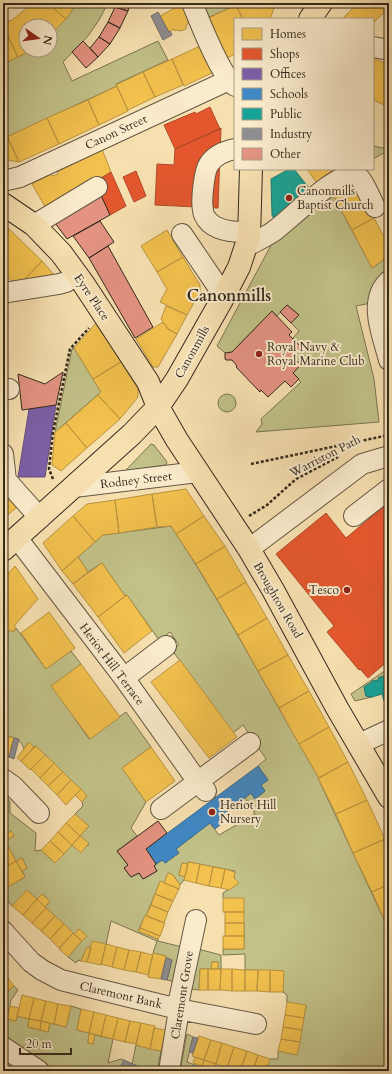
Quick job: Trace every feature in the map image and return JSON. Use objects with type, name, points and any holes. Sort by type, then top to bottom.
[{"type":"main road","points":[[311,18],[321,3]]},
{"type":"main road","name":"Canonmills","points":[[158,407],[177,380],[239,267],[248,239],[251,170]]},
{"type":"main road","name":"Eyre Place","points":[[3,204],[34,225],[61,253],[77,274],[148,382],[158,407]]},
{"type":"main road","name":"Broughton Road","points":[[158,407],[177,440],[234,525],[273,590],[337,708],[389,797]]},
{"type":"main road","name":"Rodney Street","points":[[10,544],[132,434],[158,407]]},
{"type":"street","points":[[192,3],[222,69],[232,83]]},
{"type":"street","points":[[374,46],[389,50]]},
{"type":"street","name":"Canon Street","points":[[12,178],[232,83]]},
{"type":"street","points":[[234,149],[218,155],[208,164],[205,170],[202,208],[207,219],[215,226],[248,239],[273,232],[334,181],[350,175],[355,175],[360,179],[375,207]]},
{"type":"street","points":[[34,225],[97,187]]},
{"type":"street","points":[[182,234],[224,296]]},
{"type":"street","points":[[3,293],[59,284],[66,282],[77,274]]},
{"type":"street","points":[[387,358],[378,318],[378,310],[382,289],[389,281]]},
{"type":"street","points":[[3,454],[6,480],[40,518]]},
{"type":"street","points":[[248,549],[362,464],[389,456]]},
{"type":"street","name":"Rodney Street","points":[[74,487],[198,472]]},
{"type":"street","points":[[354,516],[389,489]]},
{"type":"street","name":"Heriot Hill Terrace","points":[[10,544],[124,678],[202,786]]},
{"type":"street","points":[[124,678],[166,646]]},
{"type":"street","points":[[359,744],[389,730]]},
{"type":"street","points":[[161,809],[202,786],[250,743]]},
{"type":"street","points":[[3,779],[13,786],[39,813]]},
{"type":"street","name":"Claremont Grove","points":[[169,1071],[179,1000],[196,920]]},
{"type":"street","name":"Claremont Bank","points":[[3,931],[31,962],[42,970],[71,984],[256,1024]]},
{"type":"street","points":[[3,1047],[39,1071]]},
{"type":"path","points":[[49,469],[53,432],[70,349],[103,313]]},
{"type":"path","name":"Warriston Path","points":[[369,443],[389,435]]},
{"type":"path","name":"Warriston Path","points":[[251,464],[389,435]]},
{"type":"path","name":"Warriston Path","points":[[234,525],[267,505],[296,479],[343,455]]},
{"type":"green space","points":[[77,3],[108,3],[88,36],[63,62],[72,81],[158,41],[168,60],[116,84],[117,86],[7,137],[6,133],[3,133],[3,64],[18,56],[18,58],[58,58],[58,27],[66,19]]},
{"type":"green space","points":[[199,3],[232,3],[230,8],[207,18]]},
{"type":"green space","points":[[374,146],[389,150],[374,158]]},
{"type":"green space","points":[[331,191],[372,268],[389,256],[389,271],[381,278],[371,303],[356,306],[374,379],[379,422],[256,432],[262,424],[261,419],[301,382],[293,373],[301,365],[292,356],[301,347],[293,338],[299,331],[291,323],[299,315],[287,305],[277,316],[272,311],[232,352],[225,353],[217,346],[275,238]]},
{"type":"green space","points":[[74,348],[101,392],[55,432],[72,349]]},
{"type":"green space","points":[[227,394],[233,397],[236,403],[233,409],[227,412],[221,409],[218,403],[221,397]]},
{"type":"green space","points":[[151,444],[154,445],[167,462],[166,465],[125,471]]},
{"type":"green space","points":[[171,526],[210,588],[319,778],[389,930],[389,1071],[266,1071],[270,1059],[278,1059],[278,1051],[297,1054],[306,1006],[287,1002],[287,995],[283,992],[283,971],[245,970],[245,954],[223,955],[223,949],[244,949],[244,923],[223,898],[223,893],[239,883],[234,878],[235,871],[188,862],[188,864],[182,863],[179,875],[185,877],[180,885],[173,875],[168,873],[164,883],[160,882],[138,931],[158,939],[158,941],[182,947],[175,982],[167,980],[172,960],[166,958],[166,956],[153,953],[157,941],[111,921],[106,944],[91,948],[87,947],[81,961],[78,960],[76,963],[68,957],[86,936],[79,929],[74,934],[45,907],[50,901],[42,894],[37,899],[12,906],[5,897],[7,895],[4,889],[25,877],[22,871],[27,868],[22,858],[16,861],[8,846],[3,848],[3,842],[14,836],[11,831],[3,836],[3,791],[10,802],[10,813],[36,833],[35,851],[41,850],[55,863],[72,845],[81,852],[89,844],[80,836],[89,826],[75,814],[83,806],[82,802],[87,796],[36,746],[34,747],[29,742],[24,749],[21,742],[18,740],[3,735],[3,638],[11,630],[13,632],[16,628],[46,669],[71,651],[81,664],[52,686],[89,739],[126,712],[151,747],[122,768],[146,802],[131,828],[137,836],[117,851],[128,865],[124,868],[131,877],[139,873],[143,879],[157,871],[154,866],[162,860],[165,863],[179,853],[176,849],[210,823],[219,835],[255,814],[245,798],[251,793],[255,799],[265,791],[261,785],[268,780],[258,766],[266,759],[243,725],[233,733],[172,650],[179,645],[170,632],[159,640],[102,563],[88,572],[78,557],[103,535]]},
{"type":"green space","points":[[389,668],[389,675],[379,677],[379,680],[372,681],[364,687],[366,696],[372,697],[355,701],[351,694]]},
{"type":"green space","points":[[198,949],[221,955],[221,969],[218,969],[218,962],[212,962],[211,969],[200,969],[199,990],[190,989]]},
{"type":"green space","points":[[14,986],[18,990],[11,1000],[7,1019],[16,1021],[17,1016],[29,1019],[28,1027],[48,1032],[50,1023],[66,1027],[71,1006],[81,1009],[77,1030],[89,1033],[88,1043],[93,1044],[95,1035],[113,1039],[108,1063],[121,1059],[124,1060],[125,1068],[123,1071],[57,1071],[52,1067],[43,1067],[3,1039],[3,995]]},
{"type":"green space","points":[[187,1034],[193,1037],[187,1062],[202,1068],[200,1071],[180,1071]]},
{"type":"green space","points":[[136,1045],[161,1051],[157,1071],[148,1071],[132,1064]]},
{"type":"green space","points":[[3,1053],[27,1071],[3,1071]]},
{"type":"building: Homes","points":[[31,3],[47,3],[66,19],[58,27],[58,18],[18,18],[18,57],[3,26],[3,23],[12,20],[32,4]]},
{"type":"building: Homes","points":[[47,3],[77,3],[66,19]]},
{"type":"building: Homes","points":[[184,3],[193,20],[187,22],[188,24],[186,25],[186,29],[175,31],[174,29],[169,32],[160,16]]},
{"type":"building: Homes","points":[[232,3],[235,3],[242,18],[234,18],[234,54],[225,59],[206,19],[230,8]]},
{"type":"building: Homes","points":[[235,3],[276,3],[270,18],[242,18]]},
{"type":"building: Homes","points":[[358,3],[389,3],[389,8],[374,22],[374,18],[343,18]]},
{"type":"building: Homes","points":[[3,26],[18,57],[3,64]]},
{"type":"building: Homes","points":[[202,45],[214,72],[184,86],[172,59]]},
{"type":"building: Homes","points":[[374,58],[389,65],[389,107],[374,100]]},
{"type":"building: Homes","points":[[172,59],[183,85],[155,97],[143,72]]},
{"type":"building: Homes","points":[[143,72],[155,97],[128,110],[116,85]]},
{"type":"building: Homes","points":[[117,86],[128,111],[99,125],[88,100]]},
{"type":"building: Homes","points":[[88,100],[99,125],[59,144],[47,118]]},
{"type":"building: Homes","points":[[47,118],[59,144],[19,162],[7,137]]},
{"type":"building: Homes","points":[[3,133],[6,133],[19,162],[3,159]]},
{"type":"building: Homes","points":[[102,149],[111,172],[47,210],[32,184],[51,174],[52,176],[58,174],[57,172]]},
{"type":"building: Homes","points":[[308,170],[343,170],[319,186]]},
{"type":"building: Homes","points":[[353,179],[374,218],[352,230],[331,191]]},
{"type":"building: Homes","points":[[374,218],[383,235],[389,233],[389,256],[372,268],[352,230]]},
{"type":"building: Homes","points":[[4,224],[42,261],[22,282],[14,283],[3,273]]},
{"type":"building: Homes","points":[[167,230],[183,257],[157,272],[141,246]]},
{"type":"building: Homes","points":[[183,257],[200,285],[200,292],[187,315],[160,302],[167,289],[157,272]]},
{"type":"building: Homes","points":[[42,261],[56,277],[22,282]]},
{"type":"building: Homes","points":[[166,306],[187,315],[177,334],[168,329],[161,319]]},
{"type":"building: Homes","points":[[97,322],[121,362],[93,379],[74,348]]},
{"type":"building: Homes","points":[[163,322],[168,329],[177,334],[158,367],[153,367],[136,339]]},
{"type":"building: Homes","points":[[121,362],[138,389],[138,397],[120,419],[98,395],[101,392],[93,379]]},
{"type":"building: Homes","points":[[98,395],[120,419],[87,448],[66,423]]},
{"type":"building: Homes","points":[[66,423],[87,448],[61,471],[52,465],[55,432]]},
{"type":"building: Homes","points":[[186,489],[204,516],[176,534],[171,526],[157,527],[152,494]]},
{"type":"building: Homes","points":[[3,491],[17,507],[3,519]]},
{"type":"building: Homes","points":[[152,494],[157,527],[119,533],[115,500]]},
{"type":"building: Homes","points":[[115,500],[119,533],[103,535],[95,542],[73,516],[87,504]]},
{"type":"building: Homes","points":[[73,516],[95,542],[62,571],[43,543]]},
{"type":"building: Homes","points":[[204,516],[225,546],[196,564],[176,534]]},
{"type":"building: Homes","points":[[225,546],[246,582],[217,599],[196,564]]},
{"type":"building: Homes","points":[[78,557],[88,572],[73,584],[62,571]]},
{"type":"building: Homes","points":[[102,563],[125,596],[98,617],[73,584]]},
{"type":"building: Homes","points":[[15,566],[38,599],[14,626],[16,628],[13,632],[11,630],[6,634],[3,631],[3,579]]},
{"type":"building: Homes","points":[[246,582],[267,618],[238,635],[217,599]]},
{"type":"building: Homes","points":[[127,595],[152,631],[124,653],[98,617]]},
{"type":"building: Homes","points":[[49,612],[75,648],[46,669],[21,633]]},
{"type":"building: Homes","points":[[267,618],[288,655],[258,671],[238,635]]},
{"type":"building: Homes","points":[[288,655],[309,691],[279,708],[258,671]]},
{"type":"building: Homes","points":[[180,660],[237,737],[209,758],[151,682]]},
{"type":"building: Homes","points":[[81,664],[120,717],[90,739],[51,686]]},
{"type":"building: Homes","points":[[309,691],[329,727],[299,744],[279,708]]},
{"type":"building: Homes","points":[[329,727],[348,762],[319,778],[299,744]]},
{"type":"building: Homes","points":[[3,735],[14,738],[9,757],[3,756]]},
{"type":"building: Homes","points":[[29,742],[34,747],[21,761],[17,758]]},
{"type":"building: Homes","points":[[36,746],[45,755],[30,770],[21,761]]},
{"type":"building: Homes","points":[[151,747],[175,781],[146,802],[122,768]]},
{"type":"building: Homes","points":[[45,755],[54,763],[40,778],[31,769]]},
{"type":"building: Homes","points":[[348,762],[367,800],[336,814],[318,778]]},
{"type":"building: Homes","points":[[54,763],[63,772],[48,786],[40,778]]},
{"type":"building: Homes","points":[[63,772],[71,780],[57,795],[48,786]]},
{"type":"building: Homes","points":[[71,780],[81,789],[66,805],[57,795]]},
{"type":"building: Homes","points":[[81,789],[87,796],[82,802],[75,795]]},
{"type":"building: Homes","points":[[367,800],[385,839],[353,853],[336,814]]},
{"type":"building: Homes","points":[[75,814],[89,826],[80,836],[66,823]]},
{"type":"building: Homes","points":[[66,823],[80,836],[72,845],[58,832]]},
{"type":"building: Homes","points":[[11,831],[14,836],[3,842],[3,836]]},
{"type":"building: Homes","points":[[58,832],[72,845],[64,854],[50,841]]},
{"type":"building: Homes","points":[[80,836],[89,843],[81,853],[72,845]]},
{"type":"building: Homes","points":[[385,839],[389,847],[389,884],[372,892],[353,853]]},
{"type":"building: Homes","points":[[50,841],[64,854],[55,863],[41,850]]},
{"type":"building: Homes","points":[[8,846],[16,861],[3,869],[3,848]]},
{"type":"building: Homes","points":[[22,858],[27,868],[22,871],[16,861]]},
{"type":"building: Homes","points":[[16,861],[25,877],[4,889],[3,869]]},
{"type":"building: Homes","points":[[188,862],[200,864],[196,883],[184,880]]},
{"type":"building: Homes","points":[[182,863],[188,864],[185,877],[179,875]]},
{"type":"building: Homes","points":[[200,864],[213,867],[209,886],[196,883]]},
{"type":"building: Homes","points":[[213,867],[225,869],[221,888],[209,886]]},
{"type":"building: Homes","points":[[225,869],[235,872],[234,878],[239,883],[229,890],[221,888]]},
{"type":"building: Homes","points":[[168,873],[173,875],[180,885],[179,889],[164,883]]},
{"type":"building: Homes","points":[[160,881],[179,889],[173,901],[155,894]]},
{"type":"building: Homes","points":[[389,884],[389,930],[372,892]]},
{"type":"building: Homes","points":[[27,890],[37,899],[23,915],[12,906]]},
{"type":"building: Homes","points":[[42,894],[50,901],[45,907],[37,899]]},
{"type":"building: Homes","points":[[155,894],[173,901],[168,912],[151,905]]},
{"type":"building: Homes","points":[[223,898],[244,898],[244,912],[223,912]]},
{"type":"building: Homes","points":[[37,899],[46,908],[32,923],[23,915]]},
{"type":"building: Homes","points":[[151,905],[168,912],[164,923],[146,916]]},
{"type":"building: Homes","points":[[46,908],[55,916],[41,931],[32,923]]},
{"type":"building: Homes","points":[[225,912],[244,912],[244,923],[225,923]]},
{"type":"building: Homes","points":[[145,915],[165,923],[160,936],[140,928]]},
{"type":"building: Homes","points":[[55,916],[64,924],[50,939],[41,931]]},
{"type":"building: Homes","points":[[225,923],[244,923],[244,936],[225,936]]},
{"type":"building: Homes","points":[[64,924],[73,933],[59,948],[50,939]]},
{"type":"building: Homes","points":[[140,928],[160,936],[158,939],[138,931]]},
{"type":"building: Homes","points":[[79,929],[87,936],[82,941],[74,934]]},
{"type":"building: Homes","points":[[73,933],[82,941],[68,957],[59,949]]},
{"type":"building: Homes","points":[[223,936],[244,936],[244,949],[223,949]]},
{"type":"building: Homes","points":[[92,941],[106,944],[101,965],[87,962]]},
{"type":"building: Homes","points":[[106,944],[117,947],[112,967],[101,964]]},
{"type":"building: Homes","points":[[87,947],[91,948],[87,962],[81,961]]},
{"type":"building: Homes","points":[[117,947],[129,950],[124,970],[112,967]]},
{"type":"building: Homes","points":[[129,950],[141,952],[136,972],[124,970]]},
{"type":"building: Homes","points":[[141,952],[153,955],[148,975],[136,972]]},
{"type":"building: Homes","points":[[153,953],[166,956],[161,979],[148,977]]},
{"type":"building: Homes","points":[[212,962],[218,962],[218,969],[211,969]]},
{"type":"building: Homes","points":[[200,969],[208,969],[208,990],[199,990]]},
{"type":"building: Homes","points":[[208,969],[221,969],[220,990],[208,990]]},
{"type":"building: Homes","points":[[221,969],[232,969],[232,991],[220,990]]},
{"type":"building: Homes","points":[[232,969],[245,970],[245,991],[232,991]]},
{"type":"building: Homes","points":[[245,970],[258,970],[257,991],[245,991]]},
{"type":"building: Homes","points":[[258,970],[270,970],[270,992],[257,991]]},
{"type":"building: Homes","points":[[270,970],[284,971],[283,992],[270,992]]},
{"type":"building: Homes","points":[[3,972],[14,986],[3,995]]},
{"type":"building: Homes","points":[[22,995],[34,998],[29,1019],[17,1016]]},
{"type":"building: Homes","points":[[34,998],[46,1001],[41,1021],[29,1019]]},
{"type":"building: Homes","points":[[46,1001],[58,1004],[54,1024],[41,1021]]},
{"type":"building: Homes","points":[[287,1002],[306,1005],[304,1018],[285,1015]]},
{"type":"building: Homes","points":[[58,1004],[71,1006],[66,1027],[54,1024]]},
{"type":"building: Homes","points":[[10,1006],[19,1008],[16,1021],[7,1019]]},
{"type":"building: Homes","points":[[81,1009],[94,1012],[89,1033],[77,1030]]},
{"type":"building: Homes","points":[[94,1012],[106,1015],[101,1036],[89,1033]]},
{"type":"building: Homes","points":[[106,1015],[118,1018],[113,1039],[101,1036]]},
{"type":"building: Homes","points":[[285,1015],[304,1018],[302,1030],[283,1027]]},
{"type":"building: Homes","points":[[118,1018],[130,1021],[125,1042],[113,1039]]},
{"type":"building: Homes","points":[[29,1019],[41,1021],[40,1030],[28,1027]]},
{"type":"building: Homes","points":[[41,1021],[50,1023],[48,1032],[40,1030]]},
{"type":"building: Homes","points":[[130,1021],[141,1023],[136,1044],[125,1042]]},
{"type":"building: Homes","points":[[141,1023],[155,1026],[150,1049],[136,1045]]},
{"type":"building: Homes","points":[[283,1027],[302,1030],[300,1042],[281,1039]]},
{"type":"building: Homes","points":[[154,1028],[166,1030],[161,1051],[150,1049]]},
{"type":"building: Homes","points":[[89,1033],[95,1035],[93,1044],[88,1043]]},
{"type":"building: Homes","points":[[199,1036],[211,1040],[204,1060],[192,1056]]},
{"type":"building: Homes","points":[[281,1039],[300,1042],[297,1055],[278,1051]]},
{"type":"building: Homes","points":[[211,1040],[222,1043],[216,1064],[204,1060]]},
{"type":"building: Homes","points":[[222,1043],[234,1047],[227,1068],[216,1064]]},
{"type":"building: Homes","points":[[234,1047],[247,1051],[240,1071],[227,1068]]},
{"type":"building: Homes","points":[[247,1051],[258,1055],[253,1071],[240,1071]]},
{"type":"building: Homes","points":[[258,1055],[270,1059],[266,1071],[253,1071]]},
{"type":"building: Homes","points":[[195,1057],[204,1060],[202,1066],[193,1063]]},
{"type":"building: Homes","points":[[204,1060],[216,1064],[213,1071],[202,1067]]},
{"type":"building: Shops","points":[[210,107],[220,129],[175,149],[164,125],[195,112],[196,114]]},
{"type":"building: Shops","points":[[221,128],[218,208],[155,205],[157,164],[174,165],[175,149]]},
{"type":"building: Shops","points":[[136,171],[146,196],[134,202],[123,177]]},
{"type":"building: Shops","points":[[111,172],[126,206],[110,215],[95,182]]},
{"type":"building: Shops","name":"Tesco","points":[[389,502],[389,660],[368,678],[360,669],[359,670],[327,632],[334,626],[276,554],[326,513],[346,538]]},
{"type":"building: Offices","points":[[56,405],[45,477],[18,477],[29,409]]},
{"type":"building: Schools","points":[[258,766],[268,780],[261,785],[265,791],[255,799],[251,793],[221,816],[225,821],[215,829],[210,823],[176,849],[179,853],[165,863],[162,860],[156,864],[146,849]]},
{"type":"building: Public","name":"Canonmills Baptist Church","points":[[287,170],[295,170],[313,193],[274,219],[272,215],[271,179]]},
{"type":"building: Public","points":[[389,675],[389,700],[384,701],[382,694],[372,697],[366,696],[364,687],[372,681],[379,680],[378,678]]},
{"type":"building: Industry","points":[[158,12],[172,35],[163,40],[151,16]]},
{"type":"building: Industry","points":[[14,738],[19,739],[14,759],[9,757]]},
{"type":"building: Industry","points":[[166,958],[172,960],[167,980],[161,979]]},
{"type":"building: Industry","points":[[193,1037],[198,1038],[193,1053],[189,1052]]},
{"type":"building: Industry","points":[[124,1060],[146,1070],[133,1071],[121,1066]]},
{"type":"building: Other","points":[[116,3],[130,3],[128,11],[115,7]]},
{"type":"building: Other","points":[[115,7],[128,11],[120,28],[108,22]]},
{"type":"building: Other","points":[[108,22],[120,28],[110,44],[99,37]]},
{"type":"building: Other","points":[[99,37],[110,44],[98,57],[90,48]]},
{"type":"building: Other","points":[[83,41],[98,57],[86,68],[72,52]]},
{"type":"building: Other","points":[[99,191],[110,215],[67,239],[52,219]]},
{"type":"building: Other","points":[[100,221],[114,242],[89,258],[73,236]]},
{"type":"building: Other","points":[[108,246],[153,327],[135,338],[89,258]]},
{"type":"building: Other","points":[[287,305],[299,315],[291,323],[280,312]]},
{"type":"building: Other","name":"Royal Navy & Royal Marine Club","points":[[272,311],[292,332],[289,335],[301,347],[292,356],[301,365],[293,373],[299,379],[291,387],[285,381],[268,397],[261,390],[260,392],[236,367],[237,366],[232,360],[225,359],[225,353],[232,352]]},
{"type":"building: Other","points":[[63,372],[56,405],[22,410],[18,374],[45,384]]},
{"type":"building: Other","points":[[158,821],[167,833],[146,849],[156,864],[154,866],[157,871],[143,879],[139,873],[131,877],[124,868],[128,865],[117,851]]},
{"type":"place","name":"Canonmills Baptist Church","points":[[289,198]]},
{"type":"place","name":"Royal Navy & Royal Marine Club","points":[[259,354]]},
{"type":"place","name":"Tesco","points":[[347,590]]},
{"type":"place","name":"Heriot Hill Nursery","points":[[212,812]]},
{"type":"district","name":"Canonmills","points":[[229,295]]}]
